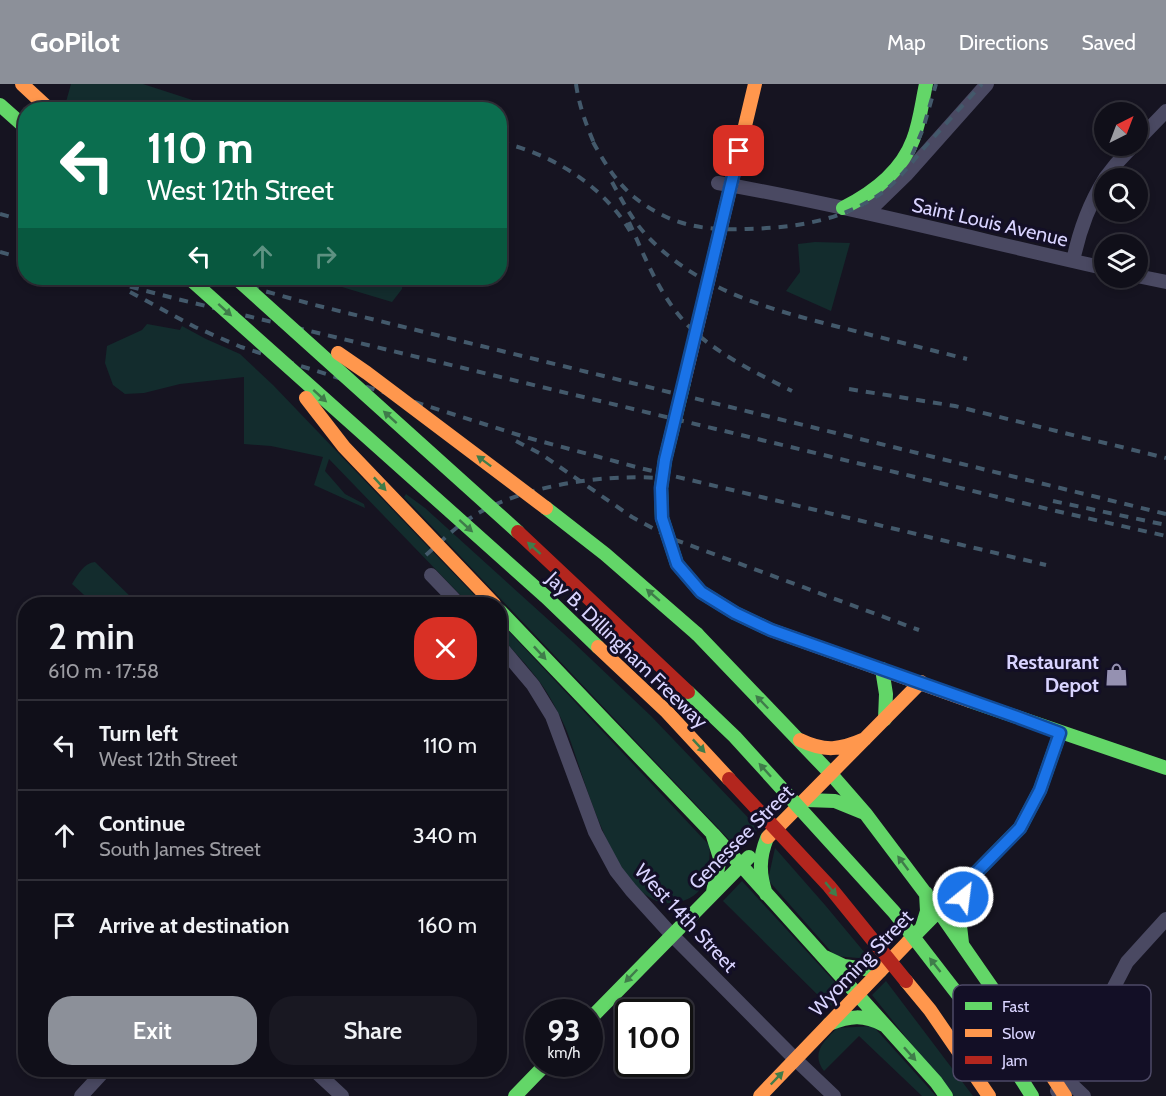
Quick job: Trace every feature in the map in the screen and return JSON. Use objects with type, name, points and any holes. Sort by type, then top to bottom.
[{"type":"main road","points":[[22,84],[41,102]]},
{"type":"main road","points":[[755,84],[665,460],[661,488],[662,518],[677,564],[701,592],[735,613],[771,630],[1060,733],[1166,768]]},
{"type":"main road","points":[[843,208],[872,192],[901,161],[913,140],[926,84]]},
{"type":"main road","points":[[0,105],[18,121]]},
{"type":"main road","name":"Jay B. Dillingham Freeway","points":[[197,285],[546,597],[667,712],[829,886],[930,1010],[953,1044]]},
{"type":"main road","name":"Jay B. Dillingham Freeway","points":[[244,285],[556,567],[735,737],[894,912],[953,989]]},
{"type":"main road","points":[[262,302],[367,373],[514,483],[605,554],[697,634],[831,774],[865,813],[926,893],[990,985]]},
{"type":"main road","points":[[261,343],[344,447],[487,597]]},
{"type":"main road","points":[[507,618],[713,834],[936,1082],[946,1096]]},
{"type":"main road","points":[[882,669],[886,694],[885,719]]},
{"type":"main road","name":"Genessee Street","points":[[603,1005],[921,682]]},
{"type":"main road","name":"Wyoming Street","points":[[760,1096],[1020,828],[1040,790],[1060,733]]},
{"type":"main road","points":[[797,739],[814,748],[831,750],[850,746],[866,739]]},
{"type":"main road","points":[[806,800],[835,801],[865,813]]},
{"type":"main road","points":[[713,834],[720,858],[713,892]]},
{"type":"main road","points":[[766,894],[759,868],[761,853],[767,838]]},
{"type":"main road","points":[[963,945],[959,917],[965,884]]},
{"type":"main road","points":[[922,927],[927,916],[926,893]]},
{"type":"main road","points":[[823,956],[844,966],[880,971]]},
{"type":"main road","points":[[829,1024],[857,1016],[873,1019],[885,1026]]},
{"type":"main road","points":[[515,1096],[533,1077]]},
{"type":"main road","name":"Jay B. Dillingham Freeway","points":[[979,1081],[989,1096]]},
{"type":"main road","name":"Jay B. Dillingham Freeway","points":[[1022,1081],[1032,1096]]},
{"type":"main road","points":[[1055,1081],[1065,1096]]},
{"type":"street","points":[[867,213],[906,175],[987,84]]},
{"type":"street","points":[[1148,130],[1166,111]]},
{"type":"street","points":[[1113,168],[1124,156]]},
{"type":"street","name":"Saint Louis Avenue","points":[[718,183],[772,192],[1094,266]]},
{"type":"street","points":[[1072,261],[1079,235],[1094,199]]},
{"type":"street","points":[[1148,278],[1166,282]]},
{"type":"street","points":[[431,575],[452,597]]},
{"type":"street","name":"West 14th Street","points":[[507,654],[533,685],[552,716],[595,832],[616,871],[671,934],[834,1096]]},
{"type":"street","points":[[1115,985],[1127,962],[1164,923]]},
{"type":"street","points":[[81,1096],[99,1077]]},
{"type":"street","points":[[322,1077],[342,1096]]},
{"type":"street","points":[[1052,1096],[1064,1081]]},
{"type":"street","points":[[1068,1081],[1084,1096]]},
{"type":"green space","points":[[71,84],[143,84],[198,102],[66,102]]},
{"type":"green space","points":[[850,243],[831,311],[786,291],[800,272],[798,244]]},
{"type":"green space","points":[[335,285],[402,285],[392,302]]},
{"type":"green space","points":[[147,324],[180,330],[182,326],[240,354],[273,385],[476,597],[462,597],[329,459],[325,471],[345,494],[364,504],[365,508],[314,485],[323,457],[271,446],[244,444],[244,377],[180,384],[144,393],[125,394],[113,385],[105,363],[107,346],[142,330]]},
{"type":"green space","points":[[406,494],[425,508],[573,642],[651,716],[759,829],[739,850],[507,606],[507,597],[499,597],[404,497]]},
{"type":"green space","points":[[95,562],[131,597],[86,597],[72,584],[84,567]]},
{"type":"green space","points":[[507,629],[710,846],[707,877],[703,886],[693,896],[672,903],[652,899],[634,884],[618,861],[604,833],[558,712],[526,665],[507,644]]},
{"type":"green space","points":[[775,848],[870,959],[835,956],[768,880]]},
{"type":"green space","points":[[742,881],[844,992],[830,1007],[723,901]]},
{"type":"green space","points":[[886,981],[953,1070],[953,1081],[962,1081],[973,1096],[953,1096],[872,995]]},
{"type":"green space","points":[[873,1026],[936,1096],[922,1096],[859,1036],[824,1071],[818,1058],[819,1052],[824,1042],[837,1028]]},
{"type":"railway","points":[[576,84],[579,100],[596,148]]},
{"type":"railway","points":[[912,155],[923,129],[936,84]]},
{"type":"railway","points":[[593,142],[611,171],[634,197],[672,219],[708,228],[782,227],[835,216],[868,202],[883,192],[900,177],[982,84]]},
{"type":"railway","points":[[507,144],[538,154],[574,173],[605,199],[630,231]]},
{"type":"railway","points":[[612,182],[633,219],[650,239],[671,258],[717,286],[742,298],[794,315],[967,359]]},
{"type":"railway","points":[[0,214],[18,219]]},
{"type":"railway","points":[[629,222],[666,298],[683,320],[719,351],[792,391]]},
{"type":"railway","points":[[0,252],[18,257]]},
{"type":"railway","points":[[124,285],[1166,536]]},
{"type":"railway","points":[[242,285],[315,305],[1166,514]]},
{"type":"railway","points":[[130,292],[195,327],[241,347],[525,437],[640,468],[1046,565]]},
{"type":"railway","points":[[849,389],[955,406],[1166,458]]},
{"type":"railway","points":[[516,441],[541,454],[632,517],[673,539],[919,630]]},
{"type":"railway","points":[[426,555],[466,521],[491,506],[513,497],[587,480],[658,478]]},
{"type":"railway","points":[[1053,501],[1166,525]]},
{"type":"traffic: fast","points":[[843,208],[865,196],[885,180],[901,162],[915,133],[926,84]]},
{"type":"traffic: fast","points":[[0,105],[18,121]]},
{"type":"traffic: fast","points":[[197,285],[546,597],[598,647]]},
{"type":"traffic: fast","points":[[244,285],[518,532]]},
{"type":"traffic: fast","points":[[684,382],[665,460],[661,488],[662,518],[677,564],[701,592],[735,613],[771,630]]},
{"type":"traffic: fast","points":[[546,508],[605,554],[697,634]]},
{"type":"traffic: fast","points":[[507,618],[713,834],[936,1082],[946,1096]]},
{"type":"traffic: fast","points":[[697,634],[831,774],[865,813],[938,910],[990,985]]},
{"type":"traffic: fast","points":[[882,669],[886,694],[885,719]]},
{"type":"traffic: fast","points":[[688,692],[735,737],[894,912],[953,988]]},
{"type":"traffic: fast","points":[[970,701],[1166,768]]},
{"type":"traffic: fast","points":[[908,942],[1020,828],[1040,790],[1060,733]]},
{"type":"traffic: fast","points":[[806,800],[835,801],[862,812]]},
{"type":"traffic: fast","points":[[713,836],[720,858],[713,892]]},
{"type":"traffic: fast","points":[[766,894],[761,866],[762,852],[767,838]]},
{"type":"traffic: fast","points":[[603,1006],[749,857]]},
{"type":"traffic: fast","points":[[962,943],[959,917],[965,884]]},
{"type":"traffic: fast","points":[[922,927],[927,911],[926,893]]},
{"type":"traffic: fast","points":[[825,957],[844,966],[880,971]]},
{"type":"traffic: fast","points":[[829,1024],[856,1017],[870,1019],[884,1025]]},
{"type":"traffic: fast","points":[[515,1096],[533,1077]]},
{"type":"traffic: fast","points":[[1022,1081],[1032,1096]]},
{"type":"traffic: slow","points":[[22,84],[41,102]]},
{"type":"traffic: slow","points":[[684,382],[755,84]]},
{"type":"traffic: slow","points":[[338,353],[546,508]]},
{"type":"traffic: slow","points":[[306,398],[344,447],[487,597]]},
{"type":"traffic: slow","points":[[771,630],[970,701]]},
{"type":"traffic: slow","points":[[598,647],[667,712],[729,779]]},
{"type":"traffic: slow","points":[[768,837],[921,682]]},
{"type":"traffic: slow","points":[[800,740],[832,748],[865,739]]},
{"type":"traffic: slow","points":[[760,1096],[908,942]]},
{"type":"traffic: slow","points":[[906,981],[953,1044]]},
{"type":"traffic: slow","points":[[979,1081],[989,1096]]},
{"type":"traffic: slow","points":[[1055,1081],[1065,1096]]},
{"type":"traffic: jam","points":[[518,532],[688,692]]},
{"type":"traffic: jam","points":[[729,779],[829,886],[906,981]]},
{"type":"place","name":"Restaurant Depot","points":[[1117,674]]},
{"type":"route","points":[[739,151],[665,460],[661,488],[662,518],[677,564],[701,592],[735,613],[771,630],[1060,733],[1040,790],[1020,828],[965,884],[963,897]]}]
